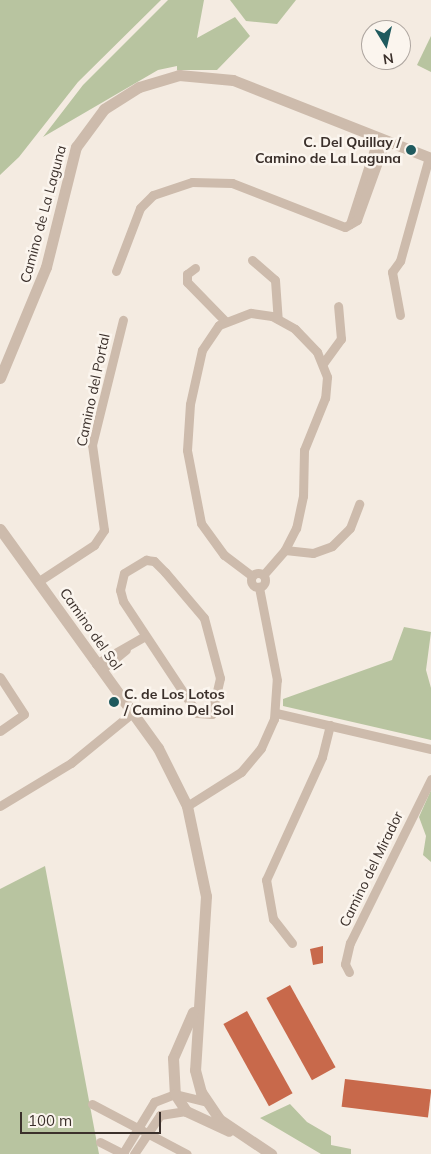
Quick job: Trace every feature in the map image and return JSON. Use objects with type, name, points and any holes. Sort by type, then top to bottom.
[{"type":"street","name":"Camino de La Laguna","points":[[0,378],[46,267],[76,147],[96,117],[126,93],[166,78],[219,77],[430,157]]},
{"type":"street","points":[[116,271],[140,208],[153,195],[192,182],[232,183],[341,227],[350,224],[357,220],[360,197],[382,138]]},
{"type":"street","points":[[400,315],[392,272],[400,261],[430,157]]},
{"type":"street","points":[[252,260],[275,280],[278,319]]},
{"type":"street","points":[[195,268],[187,274],[187,282],[225,321]]},
{"type":"street","points":[[324,362],[341,339],[338,306]]},
{"type":"street","points":[[251,313],[278,319],[310,343],[324,362],[327,391],[305,442],[302,506],[285,550],[263,575],[252,576],[230,561],[205,532],[189,479],[188,420],[198,366],[210,336],[225,321],[251,313]]},
{"type":"street","name":"Camino del Portal","points":[[39,581],[94,545],[104,530],[92,445],[123,320]]},
{"type":"street","points":[[285,550],[313,553],[332,546],[350,528],[359,504]]},
{"type":"street","name":"Camino del Sol","points":[[0,529],[39,581],[165,760],[187,806],[206,896],[196,1006],[194,1059],[207,1102],[235,1133]]},
{"type":"street","points":[[146,560],[154,561],[204,618],[220,678],[212,714],[197,713],[145,636],[120,590],[124,573],[146,560]]},
{"type":"street","points":[[259,586],[265,582],[263,575]]},
{"type":"street","points":[[252,576],[253,584],[259,586]]},
{"type":"street","points":[[187,806],[222,787],[247,766],[267,738],[276,713],[276,671],[259,586]]},
{"type":"street","points":[[98,667],[145,636]]},
{"type":"street","points":[[0,677],[24,714],[0,731]]},
{"type":"street","points":[[2,802],[71,764],[132,713]]},
{"type":"street","points":[[276,713],[431,749]]},
{"type":"street","points":[[292,943],[273,919],[266,880],[322,757],[330,725]]},
{"type":"street","name":"Camino del Mirador","points":[[349,972],[345,964],[350,943],[431,779]]},
{"type":"street","name":"Camino del Sol","points":[[174,1094],[173,1058],[196,1006]]},
{"type":"street","points":[[100,1142],[124,1154],[138,1125],[154,1102],[174,1094],[207,1102]]},
{"type":"street","points":[[134,1154],[148,1130],[160,1116],[186,1111],[174,1094]]},
{"type":"street","points":[[92,1104],[148,1130],[187,1154]]},
{"type":"street","name":"Camino del Sol","points":[[186,1111],[235,1133],[271,1154]]},
{"type":"green space","points":[[0,0],[161,0],[78,82],[19,157],[0,175]]},
{"type":"green space","points":[[168,0],[204,0],[197,38],[235,17],[250,36],[217,70],[177,70],[177,66],[158,70],[43,137],[83,85]]},
{"type":"green space","points":[[230,0],[296,0],[277,24],[246,21]]},
{"type":"green space","points":[[431,36],[431,72],[417,65]]},
{"type":"green space","points":[[404,627],[431,632],[426,670],[431,688],[431,740],[283,706],[283,699],[392,660]]},
{"type":"green space","points":[[431,790],[431,862],[423,855],[426,836],[419,817]]},
{"type":"green space","points":[[45,866],[99,1154],[0,1154],[0,889]]},
{"type":"green space","points":[[290,1104],[307,1122],[331,1136],[331,1145],[351,1149],[351,1154],[321,1154],[260,1118]]},
{"type":"building","points":[[323,946],[323,963],[313,965],[310,949]]},
{"type":"building","points":[[290,985],[336,1067],[312,1080],[266,998]]},
{"type":"building","points":[[247,1011],[293,1093],[269,1106],[223,1024]]},
{"type":"building","points":[[345,1079],[431,1090],[428,1117],[342,1107]]},
{"type":"place","name":"C. Del Quillay / Camino de La Laguna","points":[[411,150]]},
{"type":"place","name":"C. de Los Lotos / Camino Del Sol","points":[[114,702]]}]
